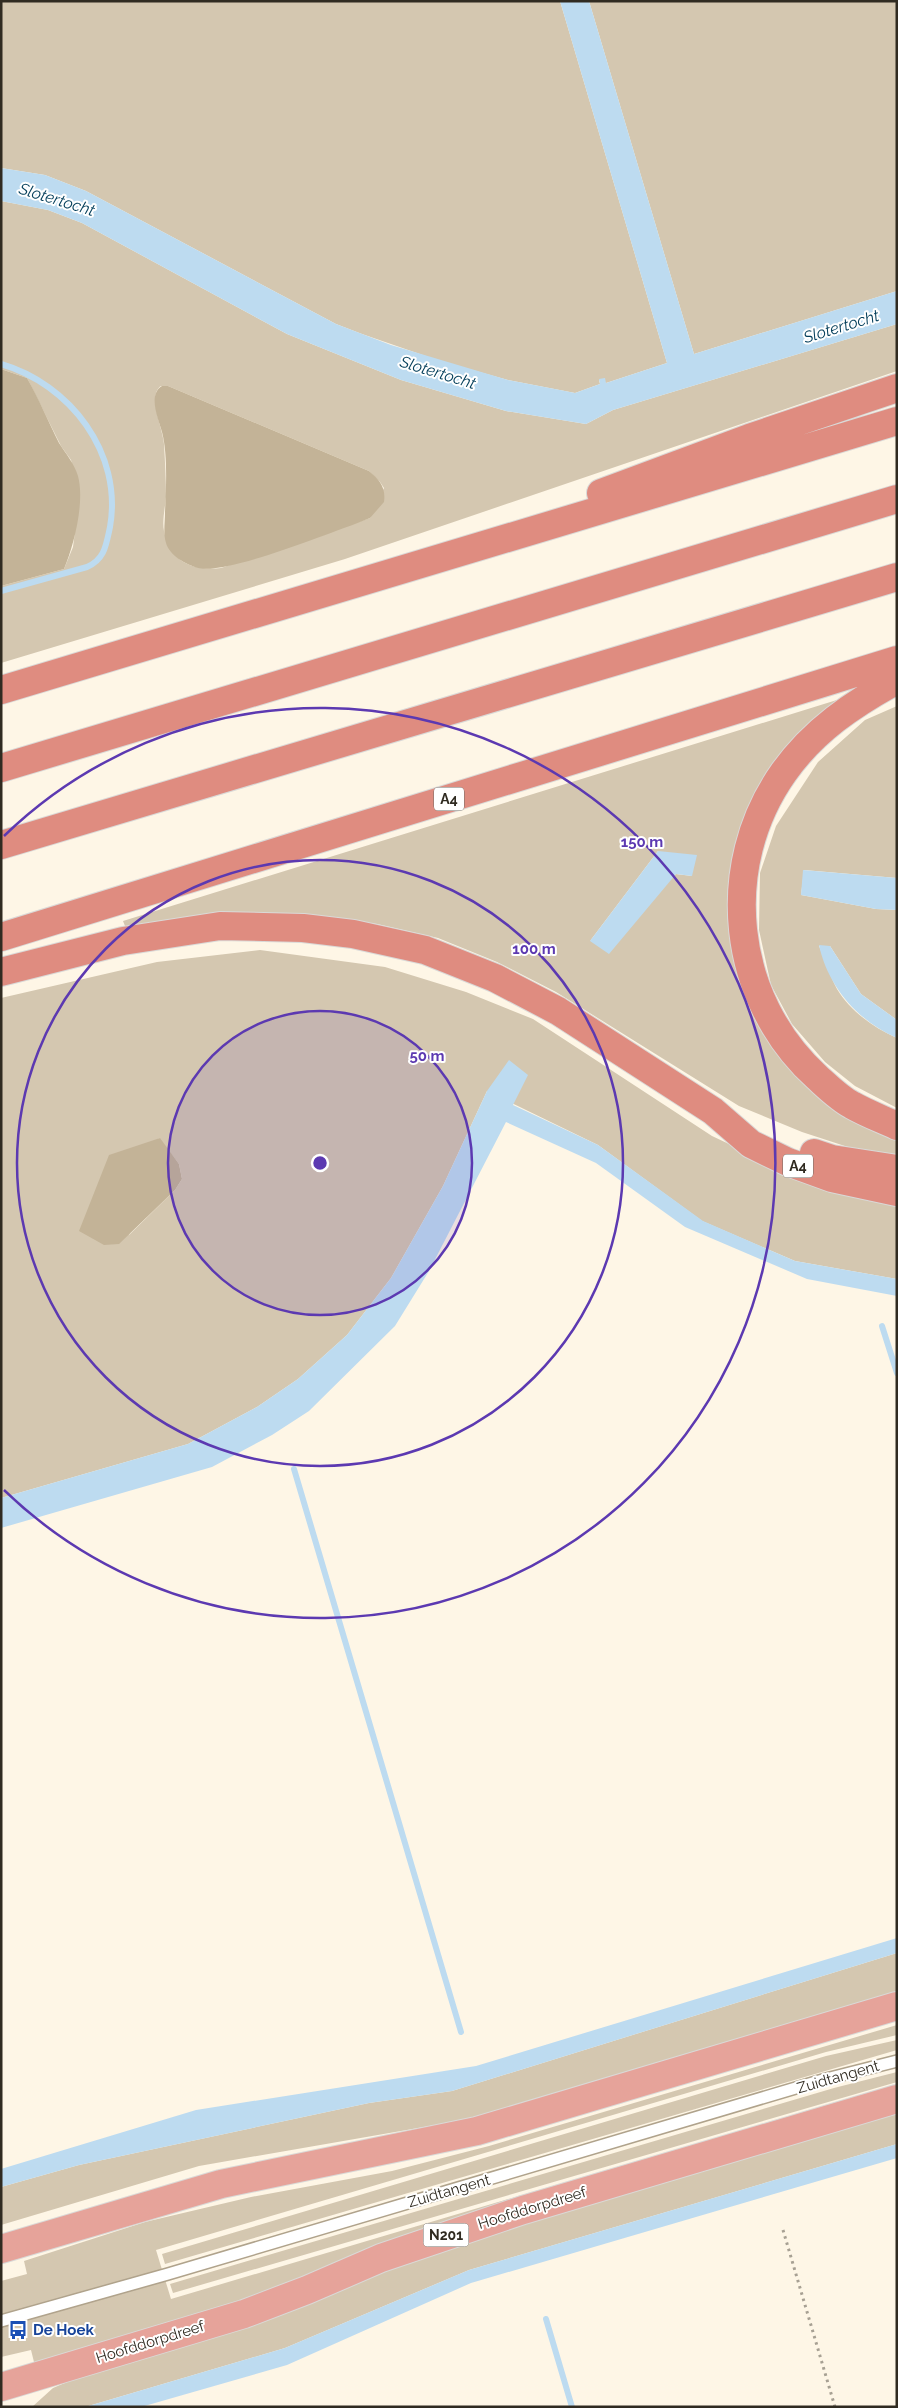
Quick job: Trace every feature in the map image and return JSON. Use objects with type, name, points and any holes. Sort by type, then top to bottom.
[{"type":"highway","points":[[360,582],[749,438],[897,388]]},
{"type":"highway","points":[[1,690],[897,421]]},
{"type":"highway","points":[[1,768],[897,499]]},
{"type":"highway","points":[[1,845],[897,577]]},
{"type":"highway","name":"A4","points":[[1,937],[897,660]]},
{"type":"highway","points":[[897,680],[851,706],[829,722],[784,771],[758,820],[750,843],[744,867],[740,916],[749,970],[771,1020],[786,1043],[804,1065],[851,1105],[897,1126]]},
{"type":"highway","name":"A4","points":[[1,972],[123,941],[220,926],[303,928],[353,934],[424,950],[495,978],[558,1011],[713,1111],[778,1141],[832,1160],[897,1169]]},
{"type":"highway","name":"A4","points":[[713,1111],[751,1144],[788,1162],[832,1178],[897,1192]]},
{"type":"highway","points":[[1,2249],[221,2184],[477,2131],[897,2006]]},
{"type":"highway","name":"Hoofddorpdreef","points":[[1,2387],[244,2314],[382,2258],[523,2210],[897,2099]]},
{"type":"lane","name":"Zuidtangent","points":[[1,2321],[168,2274],[826,2079],[897,2061]]},
{"type":"path","points":[[783,2230],[835,2407]]},
{"type":"shaded area","points":[[1,1],[560,1],[667,363],[606,383],[599,380],[600,384],[575,393],[508,380],[440,361],[336,324],[86,191],[45,175],[1,168]]},
{"type":"shaded area","points":[[589,1],[897,1],[897,291],[694,354]]},
{"type":"shaded area","points":[[1,201],[48,210],[82,223],[287,334],[401,380],[506,411],[586,424],[613,410],[897,324],[897,371],[345,559],[1,663],[1,586],[64,569],[73,547],[80,494],[71,460],[61,446],[27,378],[1,369]],"holes":[[[161,386],[168,386],[369,471],[384,488],[370,518],[221,568],[201,568],[184,562],[171,550],[163,527],[166,497],[164,444],[155,397],[157,390]]]},
{"type":"shaded area","points":[[1,369],[27,378],[59,443],[76,471],[80,486],[80,498],[75,536],[64,569],[1,586]]},
{"type":"shaded area","points":[[162,386],[168,386],[369,471],[381,485],[384,493],[384,502],[370,518],[299,545],[251,560],[211,569],[198,568],[183,562],[174,556],[168,548],[164,528],[166,461],[164,441],[155,408],[155,395]]},
{"type":"shaded area","points":[[840,699],[842,703],[749,813],[760,1016],[897,1133],[897,1158],[854,1149],[802,1132],[739,1106],[556,992],[497,962],[438,938],[377,924],[297,915],[127,931],[123,921]],"holes":[[[658,851],[692,876],[676,874],[590,941]]]},
{"type":"shaded area","points":[[897,706],[897,878],[804,870],[801,895],[876,909],[897,910],[897,1020],[861,994],[830,946],[819,946],[834,984],[842,997],[871,1024],[897,1038],[897,1108],[855,1086],[825,1062],[792,1024],[771,985],[759,930],[760,873],[776,826],[818,762],[865,720]]},
{"type":"shaded area","points":[[260,950],[385,967],[466,992],[533,1019],[712,1136],[812,1183],[897,1203],[897,1279],[795,1261],[702,1221],[598,1145],[487,1091],[443,1186],[391,1278],[347,1335],[298,1379],[257,1407],[188,1444],[1,1498],[1,998],[157,962]],"holes":[[[159,1138],[179,1164],[182,1179],[175,1190],[129,1235]]]},
{"type":"shaded area","points":[[160,1138],[179,1164],[182,1179],[175,1190],[119,1244],[104,1245],[79,1231],[109,1155]]},
{"type":"shaded area","points":[[897,1953],[897,1991],[470,2119],[199,2166],[1,2225],[1,2187],[79,2165],[369,2103],[452,2091]]},
{"type":"shaded area","points":[[897,2025],[897,2035],[826,2052],[156,2250],[171,2299],[897,2084],[897,2088],[443,2222],[252,2302],[35,2366],[31,2350],[1,2357],[1,2281],[27,2274],[24,2261],[145,2222],[251,2197],[392,2171],[489,2146]]},
{"type":"shaded area","points":[[897,2040],[897,2050],[165,2264],[162,2254],[826,2056]]},
{"type":"shaded area","points":[[897,2072],[897,2082],[173,2293],[170,2284],[834,2088]]},
{"type":"shaded area","points":[[897,2110],[897,2144],[469,2270],[285,2348],[85,2407],[32,2407],[53,2388],[95,2370],[397,2262]]},
{"type":"water","name":"Slotertocht","points":[[560,1],[589,1],[694,354],[897,291],[897,324],[613,410],[586,424],[506,411],[401,380],[287,334],[82,223],[48,210],[1,201],[1,168],[45,175],[86,191],[336,324],[391,345],[508,380],[575,393],[600,384],[599,379],[605,378],[606,383],[667,363]]},
{"type":"water","points":[[658,851],[697,855],[692,876],[676,874],[609,954],[590,941]]},
{"type":"water","points":[[803,870],[897,878],[897,910],[876,909],[801,895]]},
{"type":"water","points":[[819,945],[830,946],[861,994],[897,1020],[897,1038],[870,1022],[847,1001],[830,975]]},
{"type":"water","points":[[509,1060],[528,1075],[513,1105],[598,1145],[703,1221],[795,1261],[897,1279],[897,1296],[807,1279],[685,1227],[596,1163],[506,1122],[429,1271],[395,1326],[309,1411],[272,1435],[212,1467],[1,1528],[1,1498],[188,1444],[257,1407],[298,1379],[347,1335],[391,1278],[443,1186],[487,1091]]},
{"type":"water","points":[[897,1938],[897,1953],[452,2091],[369,2103],[79,2165],[1,2187],[1,2169],[196,2110],[476,2066]]},
{"type":"water","points":[[897,2144],[897,2158],[471,2283],[287,2365],[141,2407],[85,2407],[285,2348],[469,2270]]},
{"type":"waterway","points":[[1,364],[26,374],[49,387],[69,405],[86,425],[99,448],[108,473],[112,500],[107,540],[104,551],[98,560],[87,567],[1,591]]},
{"type":"waterway","points":[[882,1326],[897,1373]]},
{"type":"waterway","points":[[294,1469],[461,2032]]},
{"type":"waterway","points":[[546,2319],[572,2407]]},
{"type":"place","name":"De Hoek","points":[[18,2330]]}]
